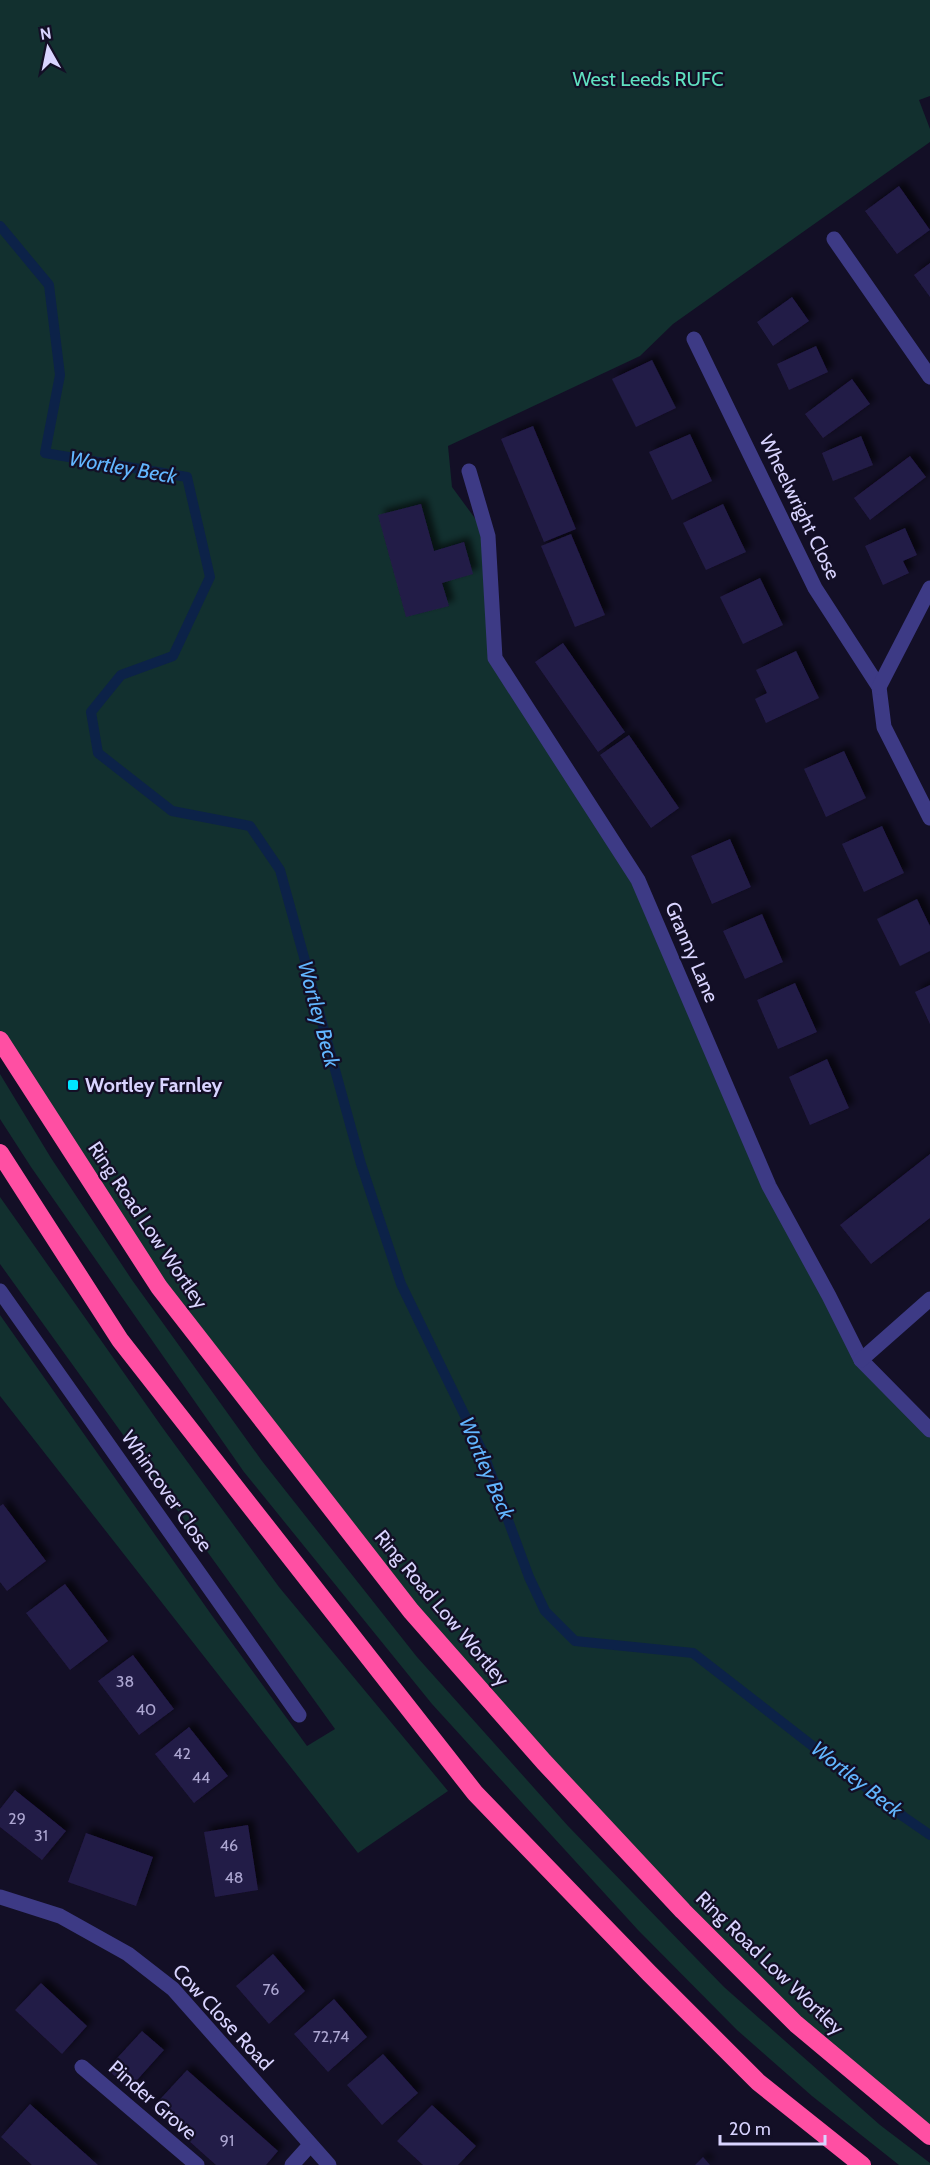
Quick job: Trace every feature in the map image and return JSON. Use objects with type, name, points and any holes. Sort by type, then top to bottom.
[{"type":"highway","name":"Ring Road Low Wortley","points":[[0,1040],[159,1287],[411,1611],[544,1762],[691,1919],[796,2024],[930,2136]]},
{"type":"highway","points":[[0,1153],[120,1340],[475,1793],[758,2082],[862,2165]]},
{"type":"street","points":[[834,239],[930,377]]},
{"type":"street","name":"Wheelwright Close","points":[[694,339],[815,588],[879,687]]},
{"type":"street","name":"Granny Lane","points":[[470,471],[488,536],[495,658],[638,880],[769,1186],[861,1360],[930,1430]]},
{"type":"street","points":[[930,588],[879,687],[884,727],[930,818]]},
{"type":"street","name":"Whincover Close","points":[[0,1291],[299,1714]]},
{"type":"street","points":[[861,1360],[930,1299]]},
{"type":"street","name":"Cow Close Road","points":[[0,1896],[60,1916],[128,1954],[173,1989],[329,2165]]},
{"type":"street","name":"Pinder Grove","points":[[82,2067],[197,2165]]},
{"type":"street","points":[[292,2165],[310,2145]]},
{"type":"green space","name":"West Leeds RUFC","points":[[0,0],[930,0],[930,96],[919,100],[930,129],[930,142],[673,324],[640,356],[448,446],[452,487],[488,536],[495,658],[638,880],[769,1186],[861,1360],[930,1430],[930,2136],[796,2024],[544,1762],[159,1287],[0,1031]]},
{"type":"green space","points":[[0,1074],[51,1158],[132,1280],[262,1461],[417,1657],[568,1826],[724,1987],[880,2125],[930,2165],[899,2165],[812,2096],[737,2030],[638,1930],[432,1704],[244,1472],[31,1167],[0,1119]]},
{"type":"green space","points":[[0,1197],[162,1427],[279,1587],[448,1791],[358,1853],[0,1396],[0,1315],[307,1746],[335,1729],[0,1264]]},
{"type":"building","points":[[899,186],[930,230],[897,254],[865,211]]},
{"type":"building","points":[[930,263],[930,297],[914,275]]},
{"type":"building","points":[[792,297],[809,321],[773,346],[757,322]]},
{"type":"building","points":[[816,346],[828,372],[789,390],[777,364]]},
{"type":"building","points":[[652,360],[676,408],[636,427],[612,379]]},
{"type":"building","points":[[852,379],[870,404],[823,438],[805,414]]},
{"type":"building","points":[[533,426],[576,529],[544,542],[501,439]]},
{"type":"building","points":[[690,434],[712,481],[672,500],[649,452]]},
{"type":"building","points":[[861,436],[873,465],[833,481],[822,453]]},
{"type":"building","points":[[910,456],[926,477],[870,520],[854,498]]},
{"type":"building","points":[[421,504],[434,551],[464,542],[473,574],[442,583],[449,606],[406,617],[378,515]]},
{"type":"building","points":[[723,504],[746,552],[706,570],[683,523]]},
{"type":"building","points":[[905,528],[917,555],[903,561],[909,573],[883,585],[865,546]]},
{"type":"building","points":[[571,534],[605,615],[575,627],[541,546]]},
{"type":"building","points":[[760,578],[783,625],[743,644],[720,597]]},
{"type":"building","points":[[563,643],[625,732],[598,752],[535,662]]},
{"type":"building","points":[[796,651],[819,698],[766,723],[755,699],[767,693],[756,670]]},
{"type":"building","points":[[629,735],[679,808],[651,828],[600,755]]},
{"type":"building","points":[[844,751],[866,798],[826,817],[804,769]]},
{"type":"building","points":[[882,826],[904,873],[864,892],[842,844]]},
{"type":"building","points":[[730,839],[751,887],[712,904],[691,856]]},
{"type":"building","points":[[917,899],[930,926],[930,951],[900,966],[877,919]]},
{"type":"building","points":[[762,914],[783,962],[745,979],[723,931]]},
{"type":"building","points":[[795,983],[817,1032],[778,1049],[757,1000]]},
{"type":"building","points":[[930,985],[930,1024],[915,992]]},
{"type":"building","points":[[827,1059],[849,1108],[810,1125],[789,1077]]},
{"type":"building","points":[[930,1154],[930,1218],[871,1264],[840,1225]]},
{"type":"building","points":[[3,1504],[46,1561],[7,1591],[0,1582],[0,1506]]},
{"type":"building","points":[[65,1584],[108,1641],[70,1670],[26,1613]]},
{"type":"building","points":[[133,1655],[174,1709],[139,1735],[98,1681]]},
{"type":"building","points":[[189,1727],[228,1776],[194,1803],[155,1754]]},
{"type":"building","points":[[15,1790],[66,1831],[42,1860],[0,1827],[0,1809]]},
{"type":"building","points":[[248,1825],[258,1890],[215,1897],[204,1832]]},
{"type":"building","points":[[86,1833],[153,1857],[136,1906],[68,1882]]},
{"type":"building","points":[[273,1954],[305,1991],[269,2024],[236,1986]]},
{"type":"building","points":[[41,1983],[87,2026],[62,2054],[15,2010]]},
{"type":"building","points":[[334,1999],[367,2037],[328,2072],[294,2034]]},
{"type":"building","points":[[142,2031],[164,2050],[129,2089],[107,2069]]},
{"type":"building","points":[[383,2054],[418,2093],[382,2125],[347,2085]]},
{"type":"building","points":[[187,2070],[278,2151],[266,2165],[216,2165],[152,2108]]},
{"type":"building","points":[[30,2104],[98,2165],[32,2165],[1,2137]]},
{"type":"building","points":[[432,2105],[476,2146],[458,2165],[423,2165],[397,2141]]},
{"type":"building","points":[[703,2157],[710,2165],[695,2165]]},
{"type":"waterway","name":"Wortley Beck","points":[[0,226],[49,285],[60,375],[45,453],[187,477],[210,577],[173,656],[121,675],[91,712],[98,753],[172,811],[250,826],[280,870],[361,1164],[401,1284],[484,1455],[529,1577],[545,1611],[575,1641],[693,1653],[930,1835]]},
{"type":"place","name":"Wortley Farnley","points":[[73,1085]]}]
